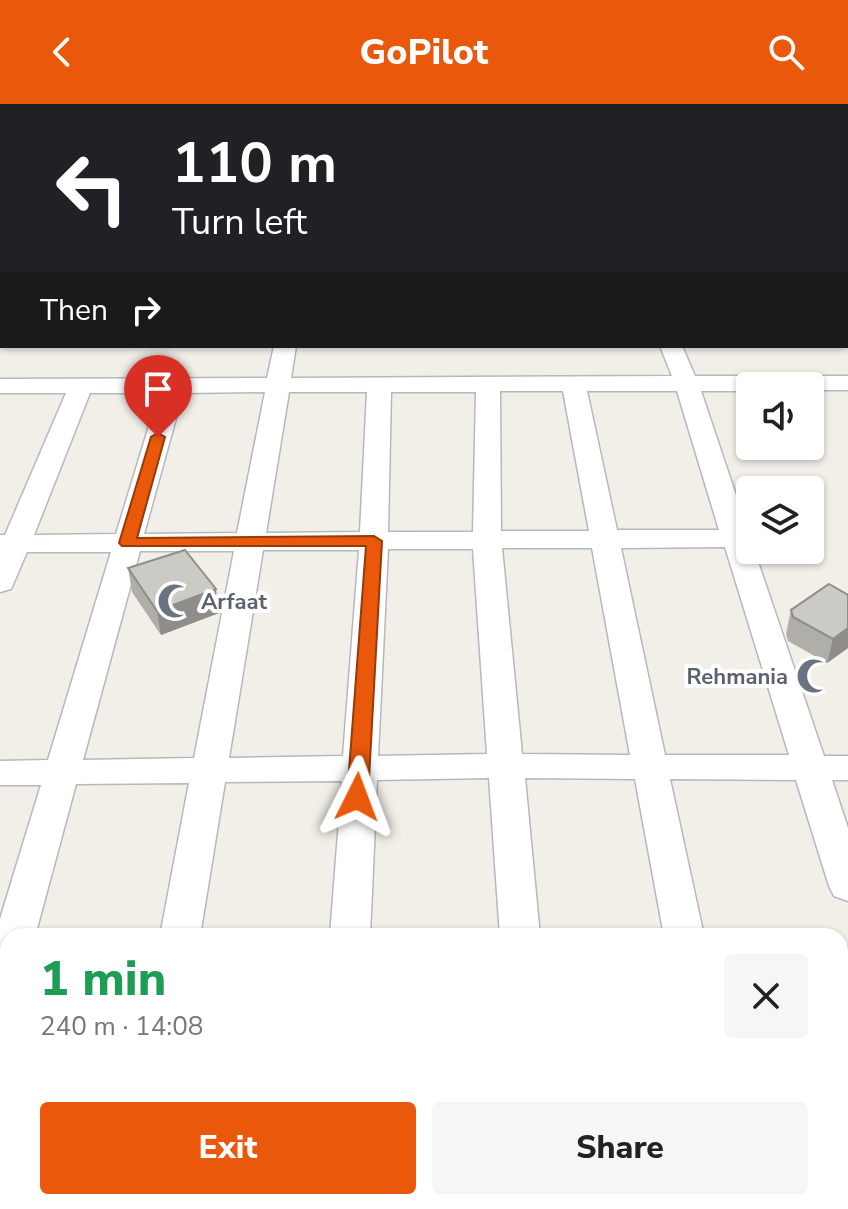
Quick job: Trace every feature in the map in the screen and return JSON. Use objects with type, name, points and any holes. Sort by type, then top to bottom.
[{"type":"street","points":[[181,928],[285,348]]},
{"type":"street","points":[[8,544],[736,538],[687,385],[672,348]]},
{"type":"street","points":[[0,386],[848,383]]},
{"type":"street","points":[[0,583],[8,544],[81,385]]},
{"type":"street","points":[[17,928],[173,385]]},
{"type":"street","points":[[350,928],[374,541],[379,385]]},
{"type":"street","points":[[488,385],[487,540],[519,928]]},
{"type":"street","points":[[574,385],[682,928]]},
{"type":"street","points":[[744,564],[848,886]]},
{"type":"street","points":[[0,773],[508,766],[848,768]]},
{"type":"building","points":[[185,550],[216,589],[157,611],[128,568]]},
{"type":"building","points":[[829,584],[848,595],[848,628],[833,639],[793,617],[791,610]]},
{"type":"place","name":"Arfaat","points":[[175,601]]},
{"type":"place","name":"Rehmania","points":[[814,676]]},
{"type":"route","points":[[158,437],[128,543],[374,541],[357,797]]}]
